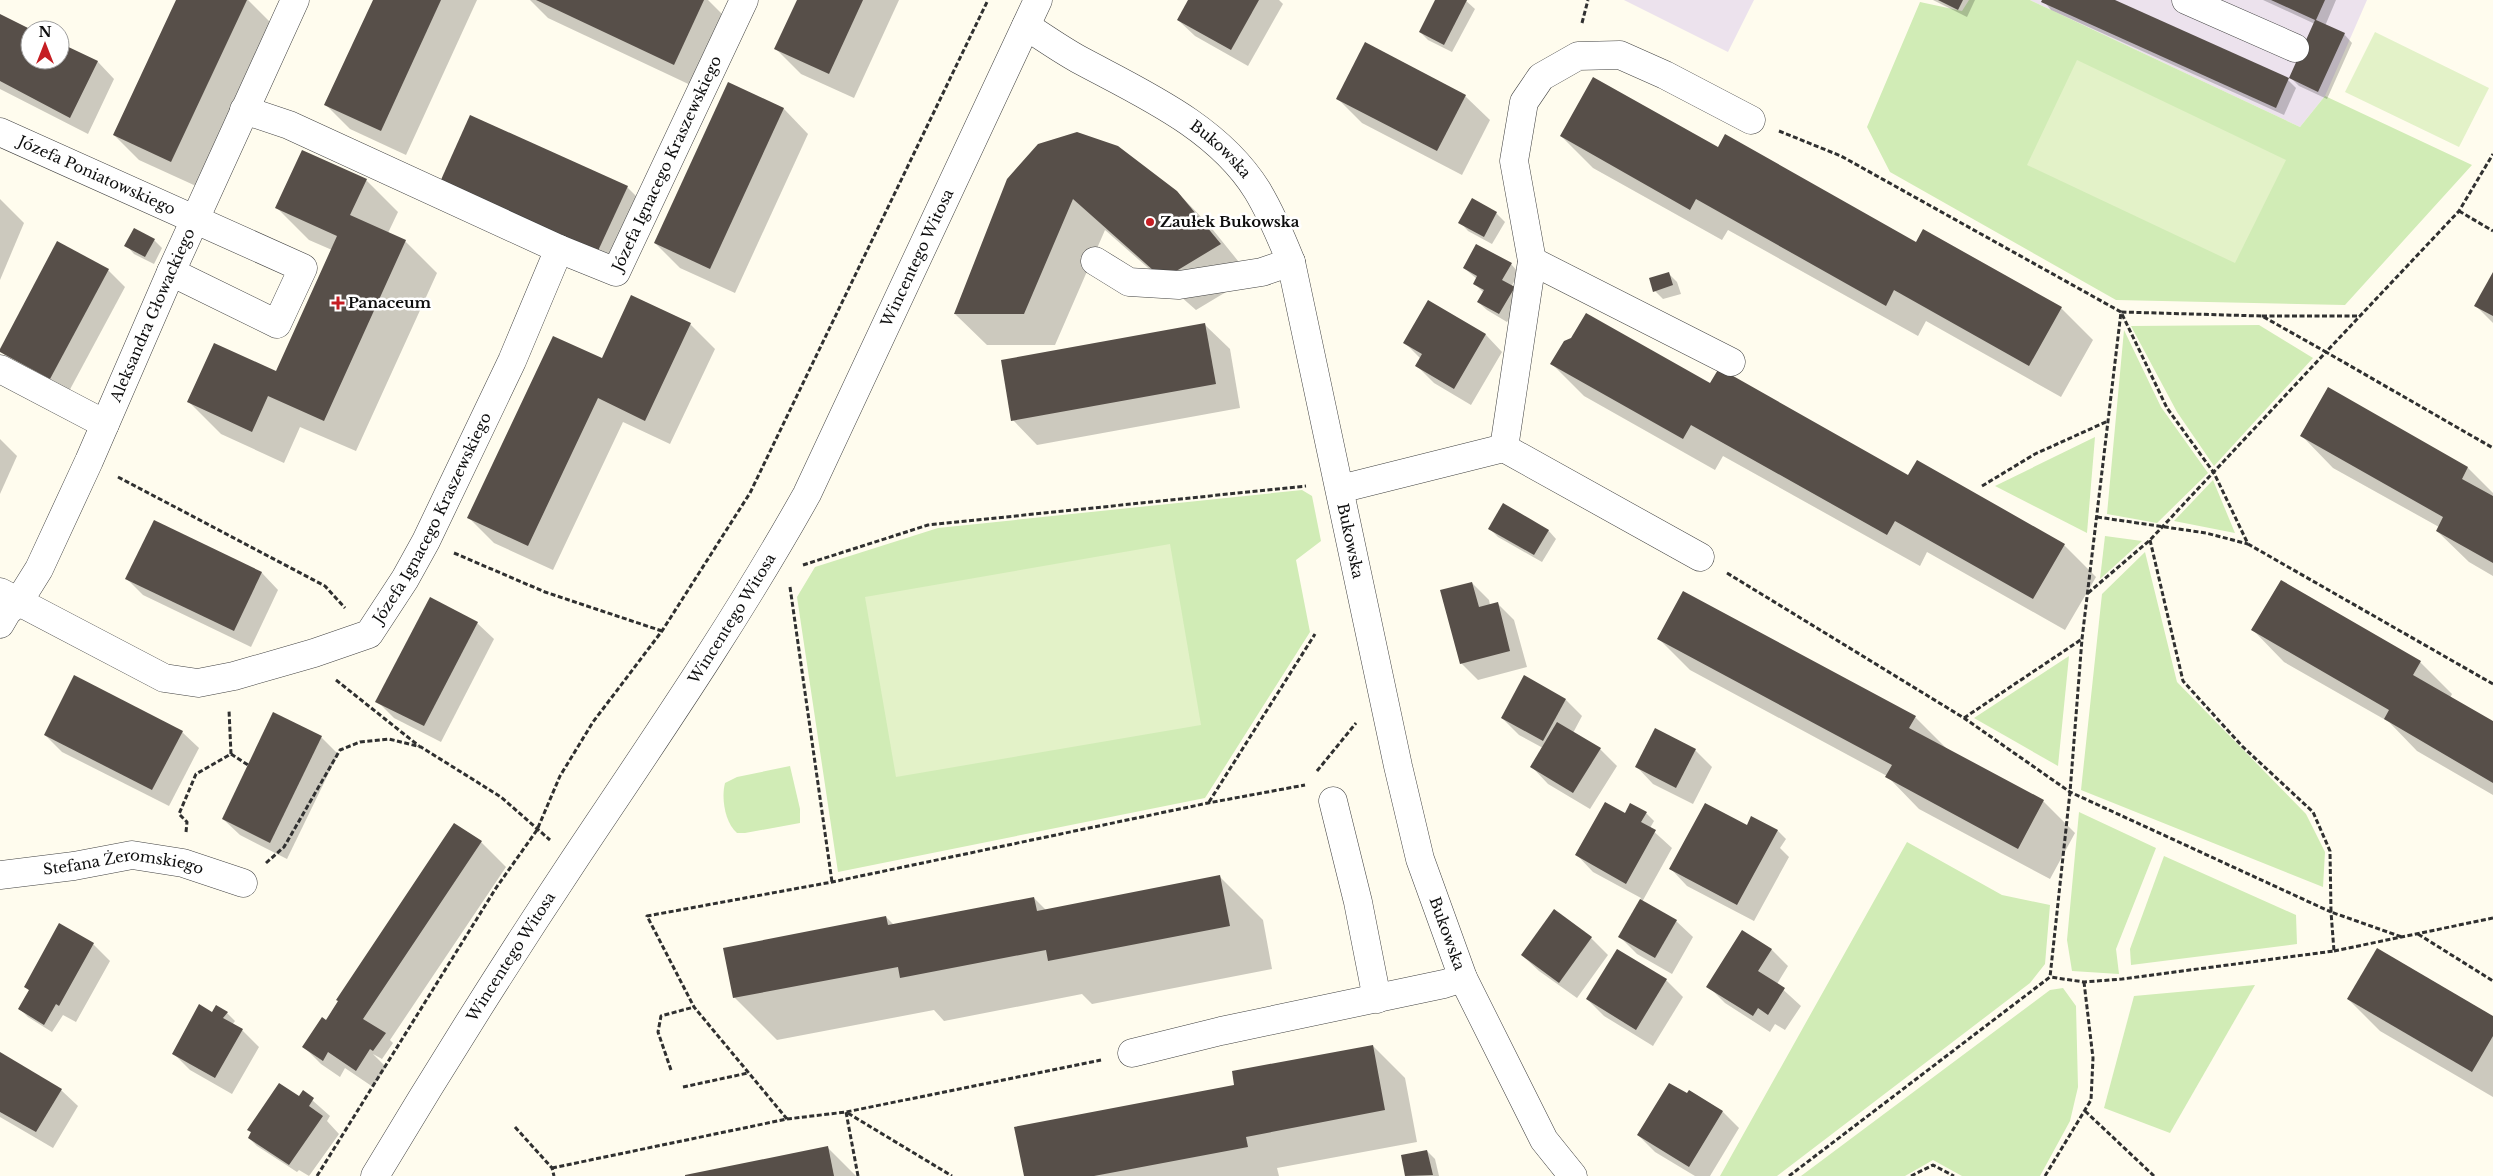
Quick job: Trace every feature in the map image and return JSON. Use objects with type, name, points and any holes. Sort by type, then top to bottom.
[{"type":"street","name":"Aleksandra Głowackiego","points":[[0,624],[7,612],[10,596],[40,569],[171,272],[295,0]]},
{"type":"street","name":"Józefa Ignacego Kraszewskiego","points":[[244,110],[289,125],[559,249],[616,272],[744,0]]},
{"type":"street","points":[[1026,26],[1038,0]]},
{"type":"street","points":[[2186,0],[2295,48]]},
{"type":"street","name":"Bukowska","points":[[1026,26],[1076,58],[1151,97],[1200,131],[1231,158],[1256,189],[1278,229],[1291,262],[1398,766],[1420,859],[1463,978],[1544,1140],[1570,1175]]},
{"type":"street","name":"Wincentego Witosa","points":[[375,1176],[448,1052],[572,862],[711,655],[765,569],[806,494],[991,102],[1005,67],[1026,26]]},
{"type":"street","points":[[1504,448],[1532,261],[1514,161],[1524,102],[1541,77],[1578,56],[1620,55],[1664,75],[1751,120]]},
{"type":"street","name":"Józefa Poniatowskiego","points":[[0,132],[196,218],[303,268],[277,324],[171,272]]},
{"type":"street","name":"Józefa Ignacego Kraszewskiego","points":[[10,596],[164,678],[198,682],[243,674],[369,634],[405,579],[426,542],[512,361],[559,249]]},
{"type":"street","points":[[1095,261],[1129,282],[1179,285],[1262,272],[1291,262]]},
{"type":"street","points":[[1532,261],[1731,362]]},
{"type":"street","points":[[0,369],[105,424]]},
{"type":"street","points":[[1340,489],[1374,483],[1504,448],[1700,558]]},
{"type":"street","points":[[1324,793],[1358,902],[1377,998]]},
{"type":"street","name":"Stefana Żeromskiego","points":[[0,875],[74,866],[132,855],[183,863],[243,883]]},
{"type":"street","points":[[1132,1053],[1221,1030],[1463,978]]},
{"type":"path","points":[[317,1176],[496,888],[537,830],[560,776],[593,722],[662,631],[750,493],[988,0]]},
{"type":"path","points":[[1751,120],[1841,156],[2121,312],[2262,316],[2360,316]]},
{"type":"path","points":[[2088,594],[2150,540],[2459,211],[2493,154]]},
{"type":"path","points":[[2459,211],[2493,231]]},
{"type":"path","points":[[2050,977],[2070,792],[2082,639],[2121,312]]},
{"type":"path","points":[[2121,312],[2167,408],[2214,473],[2248,544]]},
{"type":"path","points":[[2262,316],[2493,448]]},
{"type":"path","points":[[1982,486],[2036,454],[2108,420]]},
{"type":"path","points":[[111,473],[325,586],[369,634]]},
{"type":"path","points":[[806,565],[928,526],[1313,485]]},
{"type":"path","points":[[2097,517],[2206,533],[2248,544],[2493,684]]},
{"type":"path","points":[[2150,540],[2183,681],[2242,746],[2313,812],[2330,851],[2334,951]]},
{"type":"path","points":[[426,542],[545,592],[662,631]]},
{"type":"path","points":[[1700,558],[1964,718],[2070,792],[2331,912],[2402,937]]},
{"type":"path","points":[[790,586],[832,882]]},
{"type":"path","points":[[1208,803],[1316,634]]},
{"type":"path","points":[[1964,718],[2082,639]]},
{"type":"path","points":[[332,678],[421,747],[501,797],[537,830],[556,844],[572,862]]},
{"type":"path","points":[[228,706],[231,754]]},
{"type":"path","points":[[1306,785],[1358,721]]},
{"type":"path","points":[[243,883],[284,847],[340,750],[360,742],[389,740],[421,747]]},
{"type":"path","points":[[231,754],[248,765]]},
{"type":"path","points":[[183,863],[188,822],[179,814],[196,774],[231,754]]},
{"type":"path","points":[[787,1119],[694,1007],[648,916],[832,882],[1208,803],[1306,785],[1324,793]]},
{"type":"path","points":[[1789,1176],[2050,977],[2084,982],[2122,979],[2334,951],[2493,918]]},
{"type":"path","points":[[2418,934],[2493,981]]},
{"type":"path","points":[[2046,1176],[2091,1100],[2093,1058],[2084,982]]},
{"type":"path","points":[[671,1070],[658,1032],[661,1016],[694,1007]]},
{"type":"path","points":[[552,1168],[787,1119],[846,1112],[1132,1053]]},
{"type":"path","points":[[683,1088],[748,1073]]},
{"type":"path","points":[[2085,1110],[2154,1176]]},
{"type":"path","points":[[846,1112],[858,1176]]},
{"type":"path","points":[[846,1112],[952,1176]]},
{"type":"path","points":[[515,1127],[552,1168],[554,1176]]},
{"type":"path","points":[[1911,1176],[1933,1164],[1954,1176]]},
{"type":"shaded area","points":[[1624,0],[1754,0],[1728,52]]},
{"type":"shaded area","points":[[2030,0],[2367,0],[2325,96],[2300,127]]},
{"type":"green space","points":[[1969,0],[2030,0],[2300,127],[2325,96],[2472,165],[2345,305],[2116,300],[1890,172],[1867,127],[1920,2],[1962,11]]},
{"type":"green space","points":[[2375,32],[2489,88],[2459,147],[2345,92]]},
{"type":"green space","points":[[2077,60],[2286,160],[2235,263],[2027,165]]},
{"type":"green space","points":[[2259,325],[2313,358],[2214,466],[2177,412],[2131,326]]},
{"type":"green space","points":[[2124,330],[2161,407],[2208,473],[2157,523],[2107,514]]},
{"type":"green space","points":[[2095,437],[2087,533],[1995,486]]},
{"type":"green space","points":[[2213,480],[2235,533],[2174,521]]},
{"type":"green space","points":[[1302,490],[1312,496],[1321,541],[1296,560],[1310,632],[1205,798],[838,872],[797,597],[815,567],[938,528]]},
{"type":"green space","points":[[2105,536],[2142,541],[2100,579]]},
{"type":"green space","points":[[1170,544],[1201,725],[896,777],[865,597]]},
{"type":"green space","points":[[2145,552],[2177,682],[2306,814],[2325,852],[2323,887],[2081,790],[2102,594]]},
{"type":"green space","points":[[2069,656],[2058,766],[1974,718]]},
{"type":"green space","points":[[790,766],[800,809],[800,823],[737,833],[733,829],[725,810],[725,783],[737,777]]},
{"type":"green space","points":[[2079,812],[2156,848],[2116,949],[2119,974],[2072,971],[2067,940]]},
{"type":"green space","points":[[1907,842],[2002,895],[2050,905],[2045,964],[2030,983],[1777,1176],[1720,1176]]},
{"type":"green space","points":[[2164,856],[2296,915],[2297,944],[2131,965],[2130,949]]},
{"type":"green space","points":[[2255,985],[2170,1133],[2104,1108],[2134,996]]},
{"type":"green space","points":[[2063,988],[2076,1006],[2078,1087],[2070,1121],[2040,1176],[1962,1176],[1933,1160],[1905,1176],[1801,1176],[2050,990]]},
{"type":"building","points":[[176,0],[247,0],[171,162],[113,135]]},
{"type":"building","points":[[373,0],[441,0],[381,131],[324,105]]},
{"type":"building","points":[[536,0],[704,0],[674,65]]},
{"type":"building","points":[[797,0],[863,0],[829,74],[774,49]]},
{"type":"building","points":[[1188,0],[1259,0],[1231,50],[1177,20]]},
{"type":"building","points":[[1435,0],[1467,0],[1444,45],[1419,32]]},
{"type":"building","points":[[1938,0],[1963,0],[1958,10]]},
{"type":"building","points":[[2042,0],[2115,0],[2289,78],[2276,108],[2041,2]]},
{"type":"building","points":[[2271,0],[2325,0],[2316,20],[2345,33],[2318,92],[2289,78],[2315,20]]},
{"type":"building","points":[[0,14],[20,24],[20,70],[70,70],[70,48],[98,61],[70,118],[0,81]]},
{"type":"building","points":[[1365,42],[1466,95],[1437,151],[1336,99]]},
{"type":"building","points":[[1593,77],[1718,147],[1725,134],[1916,242],[1923,229],[2062,307],[2029,366],[1894,290],[1886,306],[1696,199],[1690,210],[1560,136]]},
{"type":"building","points":[[728,82],[784,108],[710,269],[654,243]]},
{"type":"building","points":[[470,115],[628,186],[597,253],[440,182]]},
{"type":"building","name":"Zaułek Bukowska","points":[[1077,132],[1118,146],[1177,191],[1221,244],[1163,279],[1073,199],[1024,314],[954,314],[1007,179],[1038,144]]},
{"type":"building","points":[[302,150],[367,179],[350,215],[406,240],[324,421],[268,396],[252,432],[187,402],[214,343],[276,371],[337,236],[275,208]]},
{"type":"building","points":[[1472,198],[1497,212],[1484,237],[1458,223]]},
{"type":"building","points":[[134,228],[155,239],[145,257],[124,246]]},
{"type":"building","points":[[57,241],[109,269],[50,379],[0,352],[0,349]]},
{"type":"building","points":[[1476,244],[1512,263],[1502,280],[1515,287],[1499,314],[1477,302],[1484,290],[1473,284],[1477,276],[1463,268]]},
{"type":"building","points":[[1669,272],[1673,285],[1653,292],[1649,278]]},
{"type":"building","points":[[2493,272],[2493,316],[2474,306]]},
{"type":"building","points":[[631,295],[691,323],[645,421],[598,398],[528,546],[467,518],[553,336],[602,358]]},
{"type":"building","points":[[1428,300],[1486,334],[1454,389],[1415,366],[1422,354],[1403,343]]},
{"type":"building","points":[[1586,313],[1710,383],[1719,368],[1908,475],[1917,460],[2065,544],[2033,599],[1895,521],[1887,535],[1691,425],[1683,439],[1550,364],[1564,341],[1571,338]]},
{"type":"building","points":[[1205,323],[1216,384],[1011,421],[1001,360]]},
{"type":"building","points":[[2328,387],[2468,467],[2462,479],[2493,496],[2493,563],[2436,531],[2443,517],[2300,436]]},
{"type":"building","points":[[1503,503],[1549,530],[1534,555],[1488,529]]},
{"type":"building","points":[[154,520],[262,572],[234,631],[125,579]]},
{"type":"building","points":[[2281,580],[2421,661],[2413,675],[2493,721],[2493,783],[2384,719],[2389,710],[2251,630]]},
{"type":"building","points":[[1472,582],[1479,607],[1498,602],[1510,651],[1460,664],[1440,590]]},
{"type":"building","points":[[1683,591],[1916,716],[1909,728],[2044,800],[2018,849],[1885,777],[1892,765],[1657,639]]},
{"type":"building","points":[[430,597],[478,622],[424,726],[375,702]]},
{"type":"building","points":[[74,675],[183,731],[152,790],[44,735]]},
{"type":"building","points":[[1524,675],[1566,699],[1543,741],[1501,718]]},
{"type":"building","points":[[273,712],[322,736],[270,843],[222,819]]},
{"type":"building","points":[[1557,722],[1601,748],[1573,793],[1530,767]]},
{"type":"building","points":[[1655,728],[1696,749],[1676,788],[1635,767]]},
{"type":"building","points":[[1605,802],[1625,813],[1630,803],[1647,812],[1641,822],[1656,830],[1626,884],[1575,855]]},
{"type":"building","points":[[1705,803],[1747,825],[1751,816],[1778,830],[1737,905],[1669,869]]},
{"type":"building","points":[[454,823],[482,841],[363,1019],[386,1033],[373,1051],[370,1049],[356,1071],[328,1052],[323,1061],[302,1047],[322,1017],[326,1020],[338,1001],[336,1000]]},
{"type":"building","points":[[1220,875],[1230,926],[1048,961],[1046,950],[900,978],[898,967],[733,998],[723,948],[886,916],[888,925],[1034,897],[1037,911]]},
{"type":"building","points":[[1640,899],[1677,920],[1655,958],[1618,937]]},
{"type":"building","points":[[1554,909],[1592,937],[1559,983],[1521,955]]},
{"type":"building","points":[[59,923],[94,943],[59,1006],[56,1004],[44,1025],[18,1009],[29,990],[24,987]]},
{"type":"building","points":[[1742,930],[1772,949],[1758,971],[1785,988],[1768,1015],[1758,1008],[1753,1016],[1706,987]]},
{"type":"building","points":[[2377,948],[2493,1016],[2493,1036],[2472,1072],[2347,999]]},
{"type":"building","points":[[1617,949],[1667,979],[1636,1030],[1586,999]]},
{"type":"building","points":[[199,1004],[212,1012],[216,1005],[228,1012],[223,1018],[243,1029],[215,1078],[172,1054]]},
{"type":"building","points":[[1373,1045],[1385,1110],[1246,1137],[1248,1147],[1094,1176],[1024,1176],[1014,1127],[1234,1085],[1232,1071]]},
{"type":"building","points":[[0,1052],[62,1089],[36,1132],[0,1112]]},
{"type":"building","points":[[279,1083],[299,1096],[303,1090],[314,1098],[309,1106],[323,1116],[289,1165],[248,1138],[251,1132],[247,1130]]},
{"type":"building","points":[[1669,1083],[1687,1093],[1689,1090],[1723,1111],[1689,1167],[1637,1135]]},
{"type":"building","points":[[828,1146],[834,1176],[685,1176],[685,1175]]},
{"type":"building","points":[[1427,1150],[1433,1175],[1405,1176],[1401,1155]]},
{"type":"place","name":"Zaułek Bukowska","points":[[1150,222]]},
{"type":"place","name":"Panaceum","points":[[338,303]]}]
